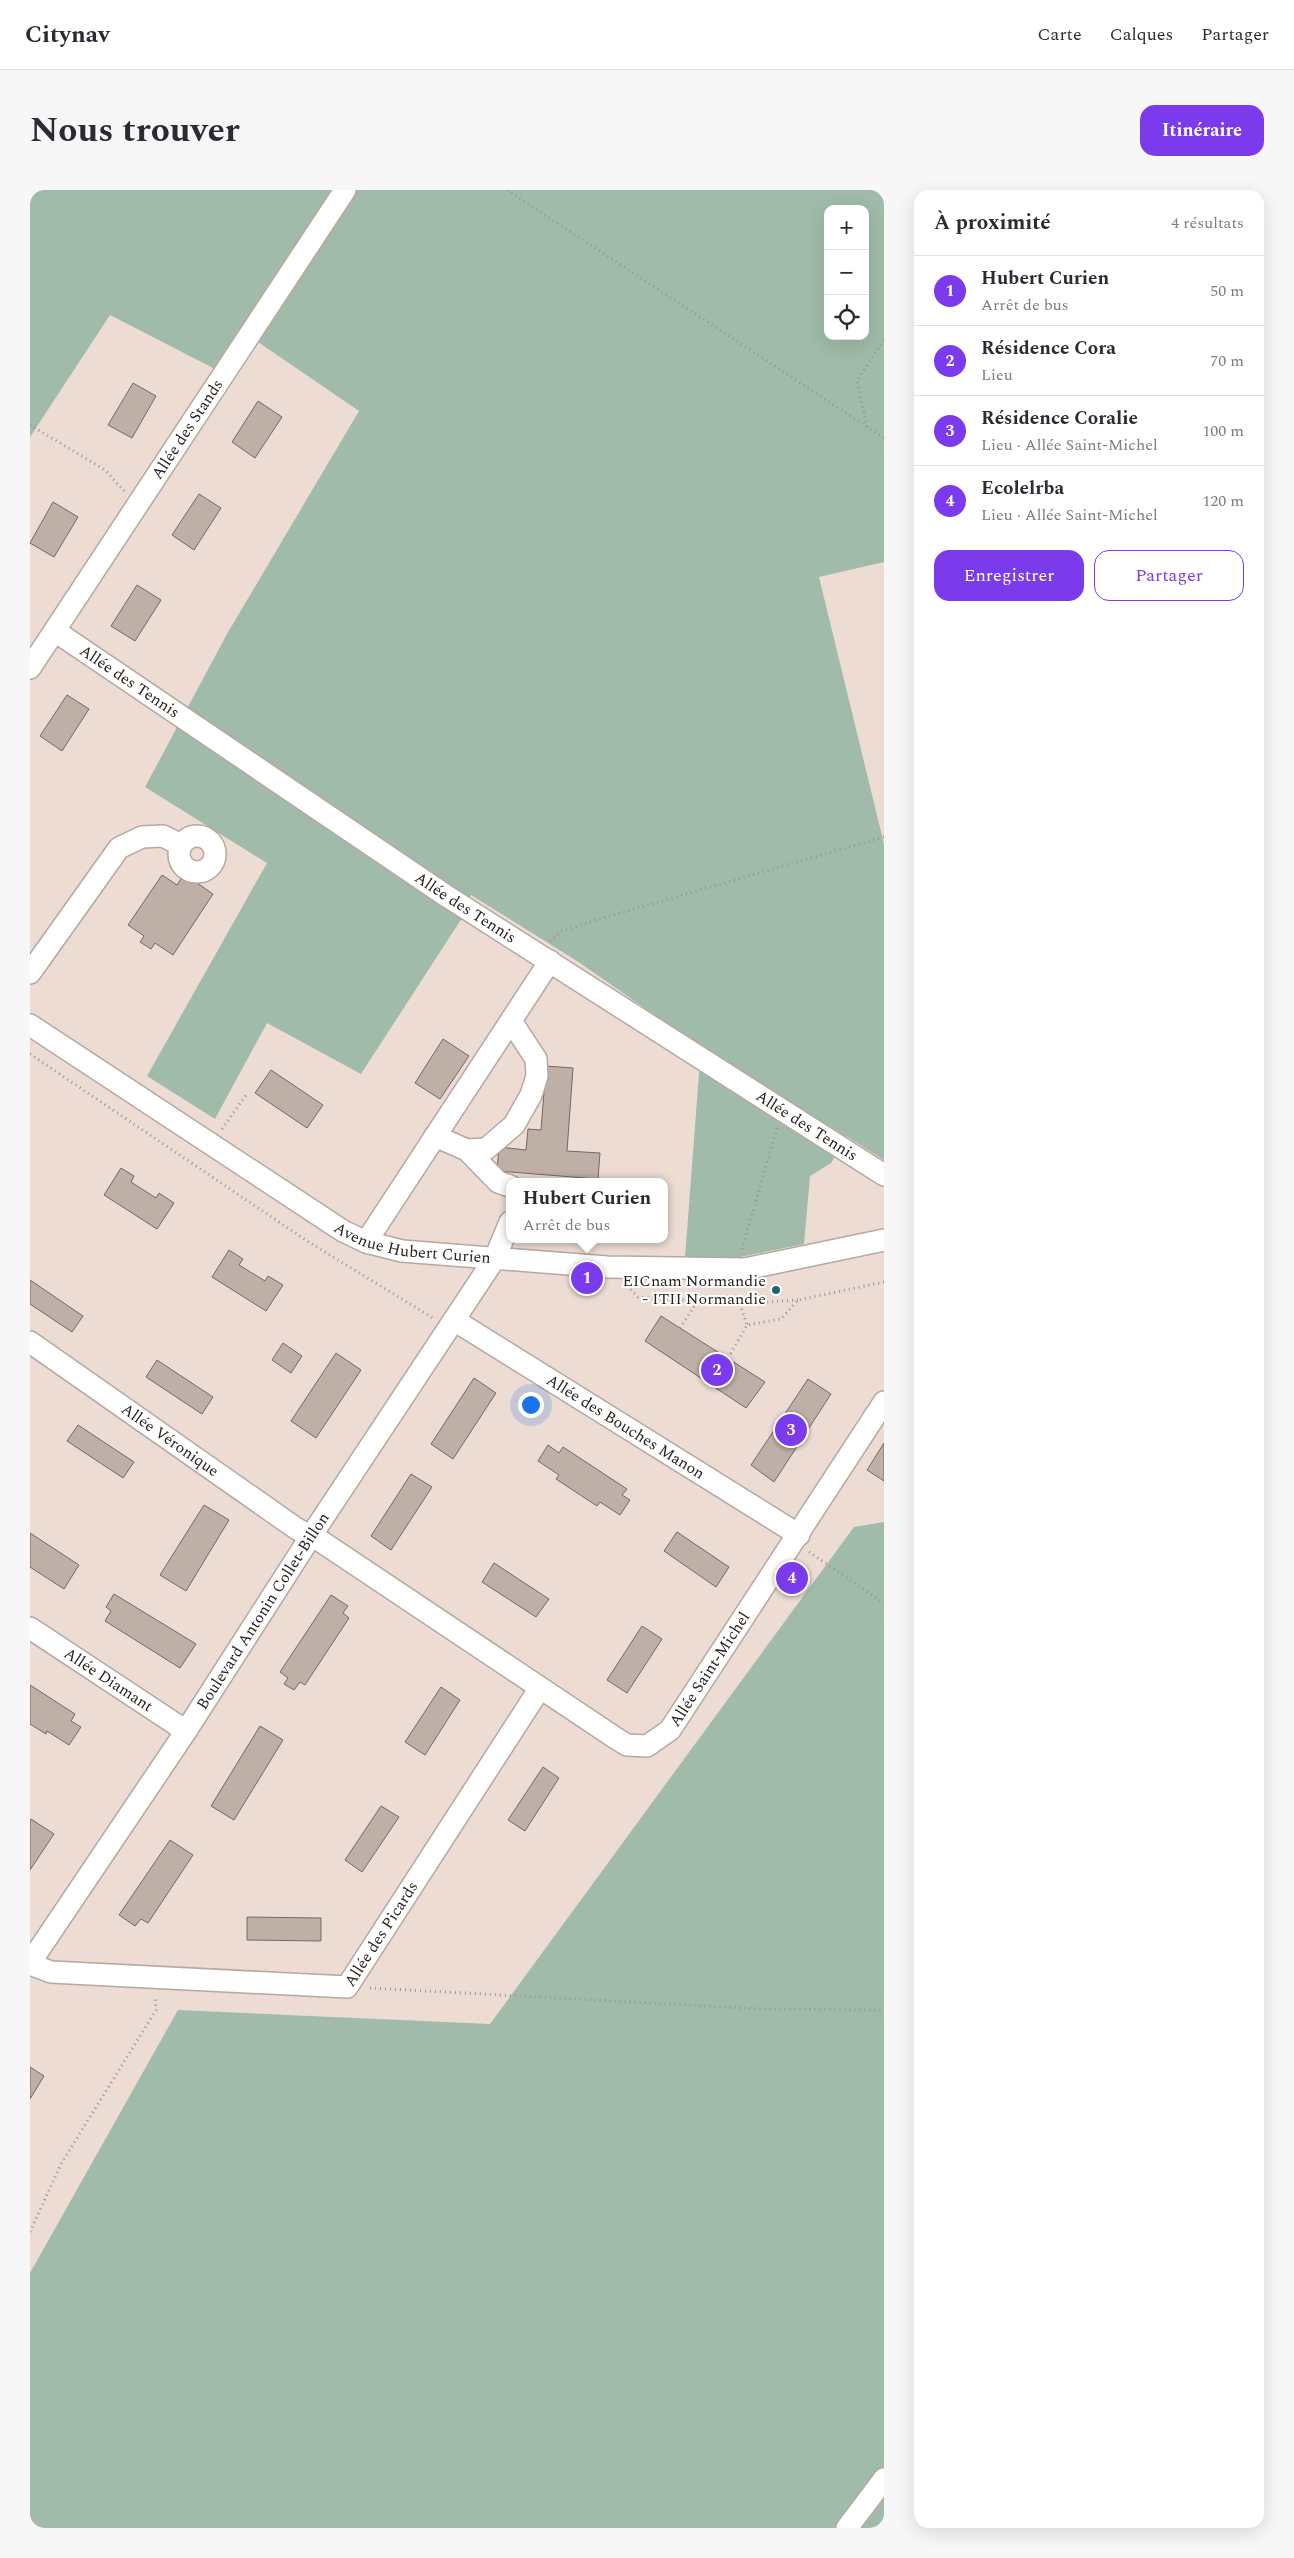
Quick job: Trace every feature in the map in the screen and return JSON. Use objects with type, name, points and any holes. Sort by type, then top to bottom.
[{"type":"street","name":"Allée des Stands","points":[[30,668],[345,190]]},
{"type":"street","name":"Allée des Tennis","points":[[54,631],[445,895],[884,1175]]},
{"type":"street","points":[[30,973],[119,848],[142,836],[162,836],[181,845]]},
{"type":"street","points":[[366,1242],[510,1021],[544,958]]},
{"type":"street","points":[[467,1150],[486,1149],[514,1125],[531,1095],[537,1076],[536,1059],[510,1021]]},
{"type":"street","name":"Avenue Hubert Curien","points":[[30,1025],[343,1231],[366,1242],[402,1251],[607,1266],[745,1269],[884,1240]]},
{"type":"street","points":[[435,1136],[467,1150],[498,1182],[506,1185]]},
{"type":"street","name":"Boulevard Antonin Collet-Billon","points":[[30,1963],[186,1731],[311,1536],[495,1258],[506,1232]]},
{"type":"street","name":"Allée des Bouches Manon","points":[[451,1324],[797,1538]]},
{"type":"street","name":"Allée Véronique","points":[[30,1342],[297,1529],[311,1536]]},
{"type":"street","name":"Allée Saint-Michel","points":[[311,1536],[628,1745],[647,1746],[670,1730],[884,1402]]},
{"type":"street","name":"Allée Diamant","points":[[30,1628],[186,1731]]},
{"type":"street","name":"Allée des Picards","points":[[30,1963],[51,1972],[347,1986],[540,1688]]},
{"type":"street","points":[[847,2528],[884,2479]]},
{"type":"path","points":[[507,190],[884,438]]},
{"type":"path","points":[[867,427],[857,381],[884,340]]},
{"type":"path","points":[[30,425],[106,470],[137,506]]},
{"type":"path","points":[[544,958],[548,942],[562,931],[884,837]]},
{"type":"path","points":[[30,1054],[307,1241],[451,1324]]},
{"type":"path","points":[[211,1144],[246,1095]]},
{"type":"path","points":[[740,1257],[782,1110]]},
{"type":"path","points":[[607,1266],[638,1297],[740,1304],[798,1300],[884,1282]]},
{"type":"path","points":[[747,1325],[781,1319],[798,1300]]},
{"type":"path","points":[[680,1328],[697,1301]]},
{"type":"path","points":[[728,1358],[747,1325],[740,1304]]},
{"type":"path","points":[[797,1538],[884,1603]]},
{"type":"path","points":[[30,2232],[61,2164],[156,2010],[156,1998],[142,1976]]},
{"type":"path","points":[[347,1986],[763,2009],[884,2010]]},
{"type":"green space","points":[[30,190],[884,190],[884,562],[819,577],[884,844],[884,1160],[846,1136],[831,1163],[810,1176],[804,1244],[740,1257],[685,1258],[701,1047],[577,961],[471,895],[462,918],[361,1074],[267,1023],[215,1119],[147,1076],[267,863],[145,787],[227,634],[359,411],[239,329],[215,369],[110,315],[30,437]]},
{"type":"green space","points":[[884,1522],[884,2528],[30,2528],[30,2273],[178,2010],[490,2024],[854,1527]]},
{"type":"building","points":[[133,383],[156,396],[132,438],[108,425]]},
{"type":"building","points":[[258,401],[282,417],[255,458],[232,442]]},
{"type":"building","points":[[199,494],[221,508],[194,550],[172,535]]},
{"type":"building","points":[[53,502],[78,517],[54,557],[30,543]]},
{"type":"building","points":[[137,585],[161,600],[135,641],[111,626]]},
{"type":"building","points":[[67,695],[89,709],[62,751],[40,736]]},
{"type":"building","points":[[184,874],[213,894],[173,955],[155,943],[151,949],[140,942],[144,936],[128,925],[162,875],[177,885]]},
{"type":"building","points":[[443,1039],[469,1056],[440,1099],[415,1083]]},
{"type":"building","points":[[546,1066],[573,1068],[567,1151],[600,1153],[598,1178],[497,1171],[499,1147],[526,1150],[528,1129],[541,1130]]},
{"type":"building","points":[[271,1070],[323,1105],[307,1128],[255,1093]]},
{"type":"building","points":[[121,1168],[134,1176],[131,1182],[156,1198],[159,1193],[174,1203],[157,1229],[104,1195]]},
{"type":"building","points":[[229,1250],[243,1259],[239,1265],[265,1281],[268,1276],[283,1285],[266,1311],[212,1277]]},
{"type":"building","points":[[30,1280],[83,1316],[72,1332],[30,1304]]},
{"type":"building","points":[[661,1316],[765,1382],[746,1408],[645,1341]]},
{"type":"building","points":[[283,1343],[302,1356],[291,1373],[272,1360]]},
{"type":"building","points":[[336,1353],[361,1370],[316,1438],[291,1421]]},
{"type":"building","points":[[157,1360],[213,1397],[202,1414],[146,1377]]},
{"type":"building","points":[[474,1378],[496,1393],[453,1459],[431,1444]]},
{"type":"building","points":[[808,1379],[831,1394],[774,1482],[751,1465]]},
{"type":"building","points":[[78,1425],[134,1462],[123,1478],[67,1441]]},
{"type":"building","points":[[884,1443],[884,1481],[867,1470]]},
{"type":"building","points":[[548,1445],[559,1453],[563,1447],[627,1489],[622,1495],[630,1500],[620,1515],[600,1502],[597,1506],[556,1479],[559,1475],[538,1461]]},
{"type":"building","points":[[411,1474],[432,1487],[391,1550],[371,1536]]},
{"type":"building","points":[[204,1505],[229,1520],[186,1591],[160,1575]]},
{"type":"building","points":[[677,1532],[729,1567],[716,1587],[664,1551]]},
{"type":"building","points":[[30,1533],[79,1565],[64,1589],[30,1567]]},
{"type":"building","points":[[494,1563],[549,1599],[536,1617],[482,1582]]},
{"type":"building","points":[[792,1572],[798,1576],[793,1585],[786,1581]]},
{"type":"building","points":[[114,1594],[196,1644],[180,1668],[105,1621],[111,1611],[106,1607]]},
{"type":"building","points":[[331,1595],[348,1606],[343,1613],[349,1618],[305,1685],[300,1682],[294,1690],[284,1684],[288,1678],[280,1672]]},
{"type":"building","points":[[642,1626],[662,1639],[627,1693],[607,1680]]},
{"type":"building","points":[[30,1685],[75,1714],[71,1721],[81,1727],[69,1745],[47,1731],[46,1734],[30,1724]]},
{"type":"building","points":[[441,1687],[460,1700],[425,1755],[405,1742]]},
{"type":"building","points":[[260,1726],[283,1740],[234,1820],[211,1806]]},
{"type":"building","points":[[543,1767],[559,1778],[525,1831],[508,1820]]},
{"type":"building","points":[[381,1806],[399,1817],[362,1872],[345,1860]]},
{"type":"building","points":[[31,1819],[54,1834],[30,1870],[30,1821]]},
{"type":"building","points":[[170,1840],[193,1855],[148,1923],[141,1919],[135,1926],[119,1915]]},
{"type":"building","points":[[247,1917],[321,1918],[321,1941],[247,1940]]},
{"type":"building","points":[[30,2067],[44,2076],[30,2099]]},
{"type":"place","name":"Hubert Curien","points":[[587,1278]]},
{"type":"place","name":"EICnam Normandie - ITII Normandie","points":[[776,1290]]},
{"type":"place","name":"Résidence Cora","points":[[717,1370]]},
{"type":"place","name":"Résidence Coralie","points":[[791,1430]]},
{"type":"place","name":"Ecolelrba","points":[[792,1578]]}]
